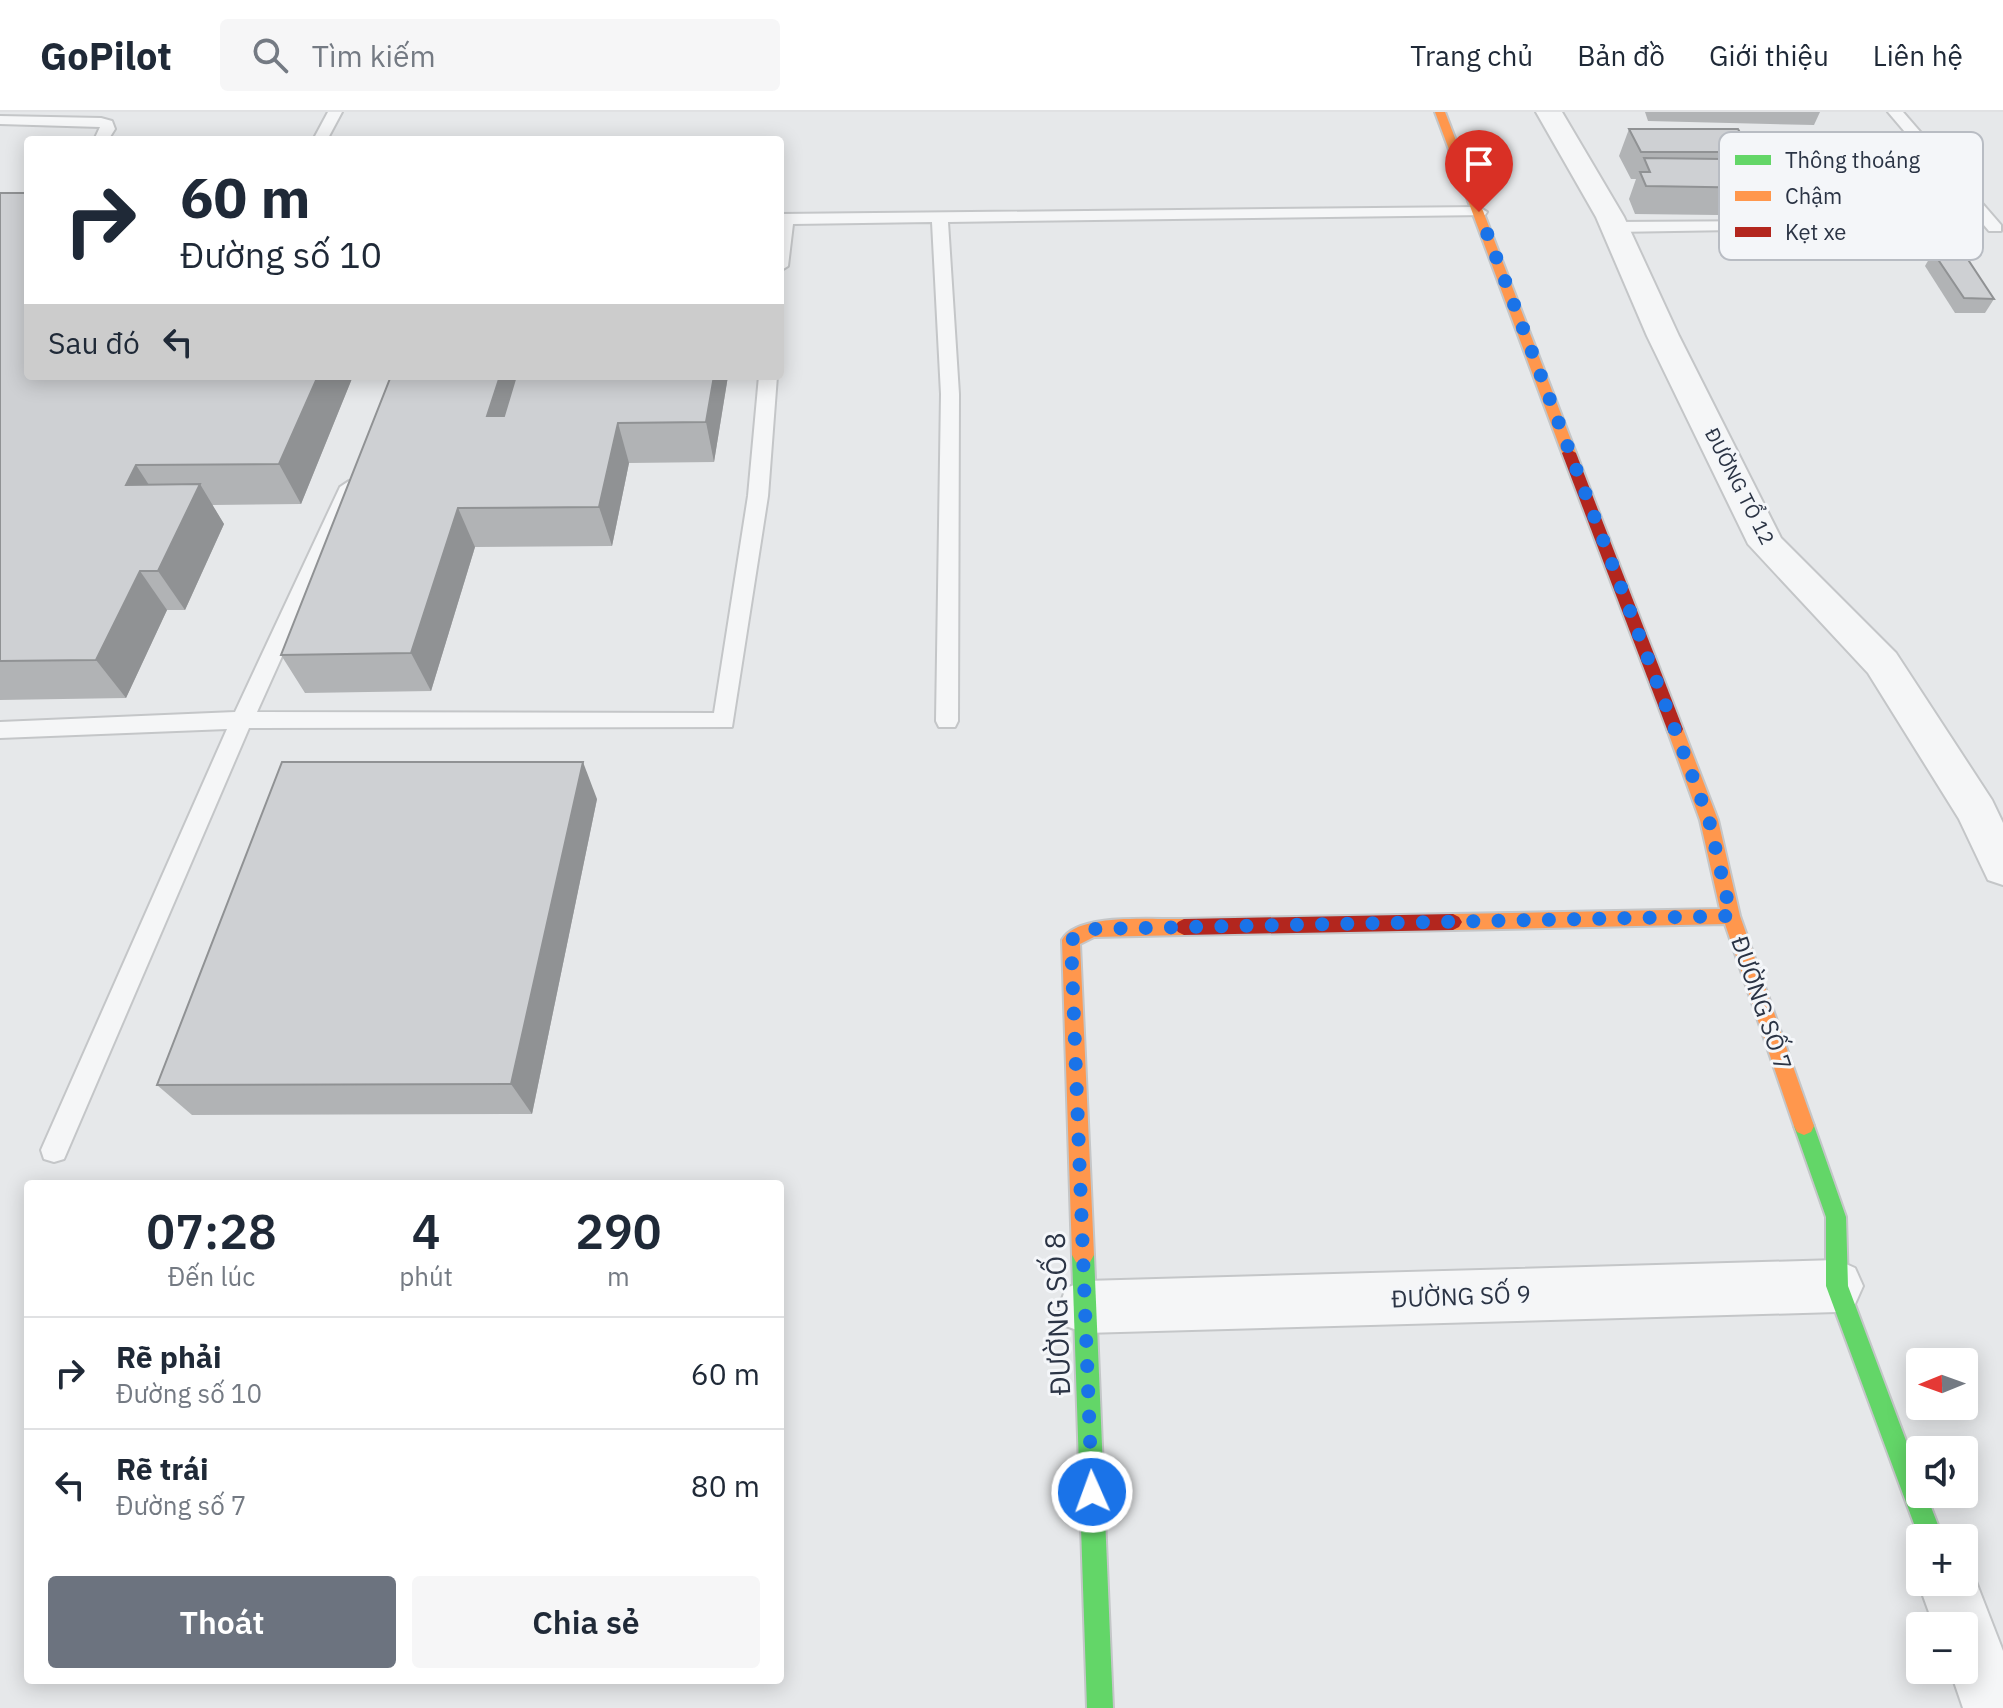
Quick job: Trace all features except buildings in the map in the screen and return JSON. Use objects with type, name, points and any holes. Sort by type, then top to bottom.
[{"type":"street","name":"ĐƯỜNG SỐ 7","points":[[1440,112],[1709,820],[1731,916],[1836,1217],[1837,1286],[1926,1524]]},
{"type":"street","name":"ĐƯỜNG TỔ 12","points":[[1549,112],[1614,227],[1663,336],[1766,544],[1882,663],[1977,812],[2003,868]]},
{"type":"street","name":"ĐƯỜNG SỐ 8","points":[[1100,1708],[1071,940],[1091,929],[1731,916]]},
{"type":"street","name":"ĐƯỜNG SỐ 9","points":[[1085,1307],[1837,1286]]},
{"type":"street","points":[[1978,1664],[1994,1708]]},
{"type":"lane","points":[[322,136],[335,112]]},
{"type":"lane","points":[[1895,112],[1912,132]]},
{"type":"lane","points":[[0,120],[101,122],[107,124],[108,129],[104,136]]},
{"type":"lane","points":[[784,219],[1479,212]]},
{"type":"lane","points":[[1983,214],[1995,228]]},
{"type":"lane","points":[[940,217],[950,394],[947,721]]},
{"type":"lane","points":[[1614,227],[1719,226]]},
{"type":"lane","points":[[0,730],[242,720],[724,721],[758,496],[768,380]]},
{"type":"lane","points":[[54,1150],[242,720],[359,467]]},
{"type":"traffic: fast","points":[[1804,1126],[1836,1217],[1837,1286],[1926,1524]]},
{"type":"traffic: fast","points":[[1083,1255],[1100,1708]]},
{"type":"traffic: slow","points":[[1440,112],[1569,453]]},
{"type":"traffic: slow","points":[[1675,729],[1709,820],[1731,916],[1804,1126]]},
{"type":"traffic: slow","points":[[1453,922],[1731,916]]},
{"type":"traffic: slow","points":[[1083,1255],[1071,940],[1091,929],[1184,927]]},
{"type":"traffic: jam","points":[[1569,453],[1675,729]]},
{"type":"traffic: jam","points":[[1184,927],[1453,922]]},
{"type":"route","points":[[1092,1492],[1071,940],[1091,929],[1731,916],[1709,820],[1479,212]]}]
